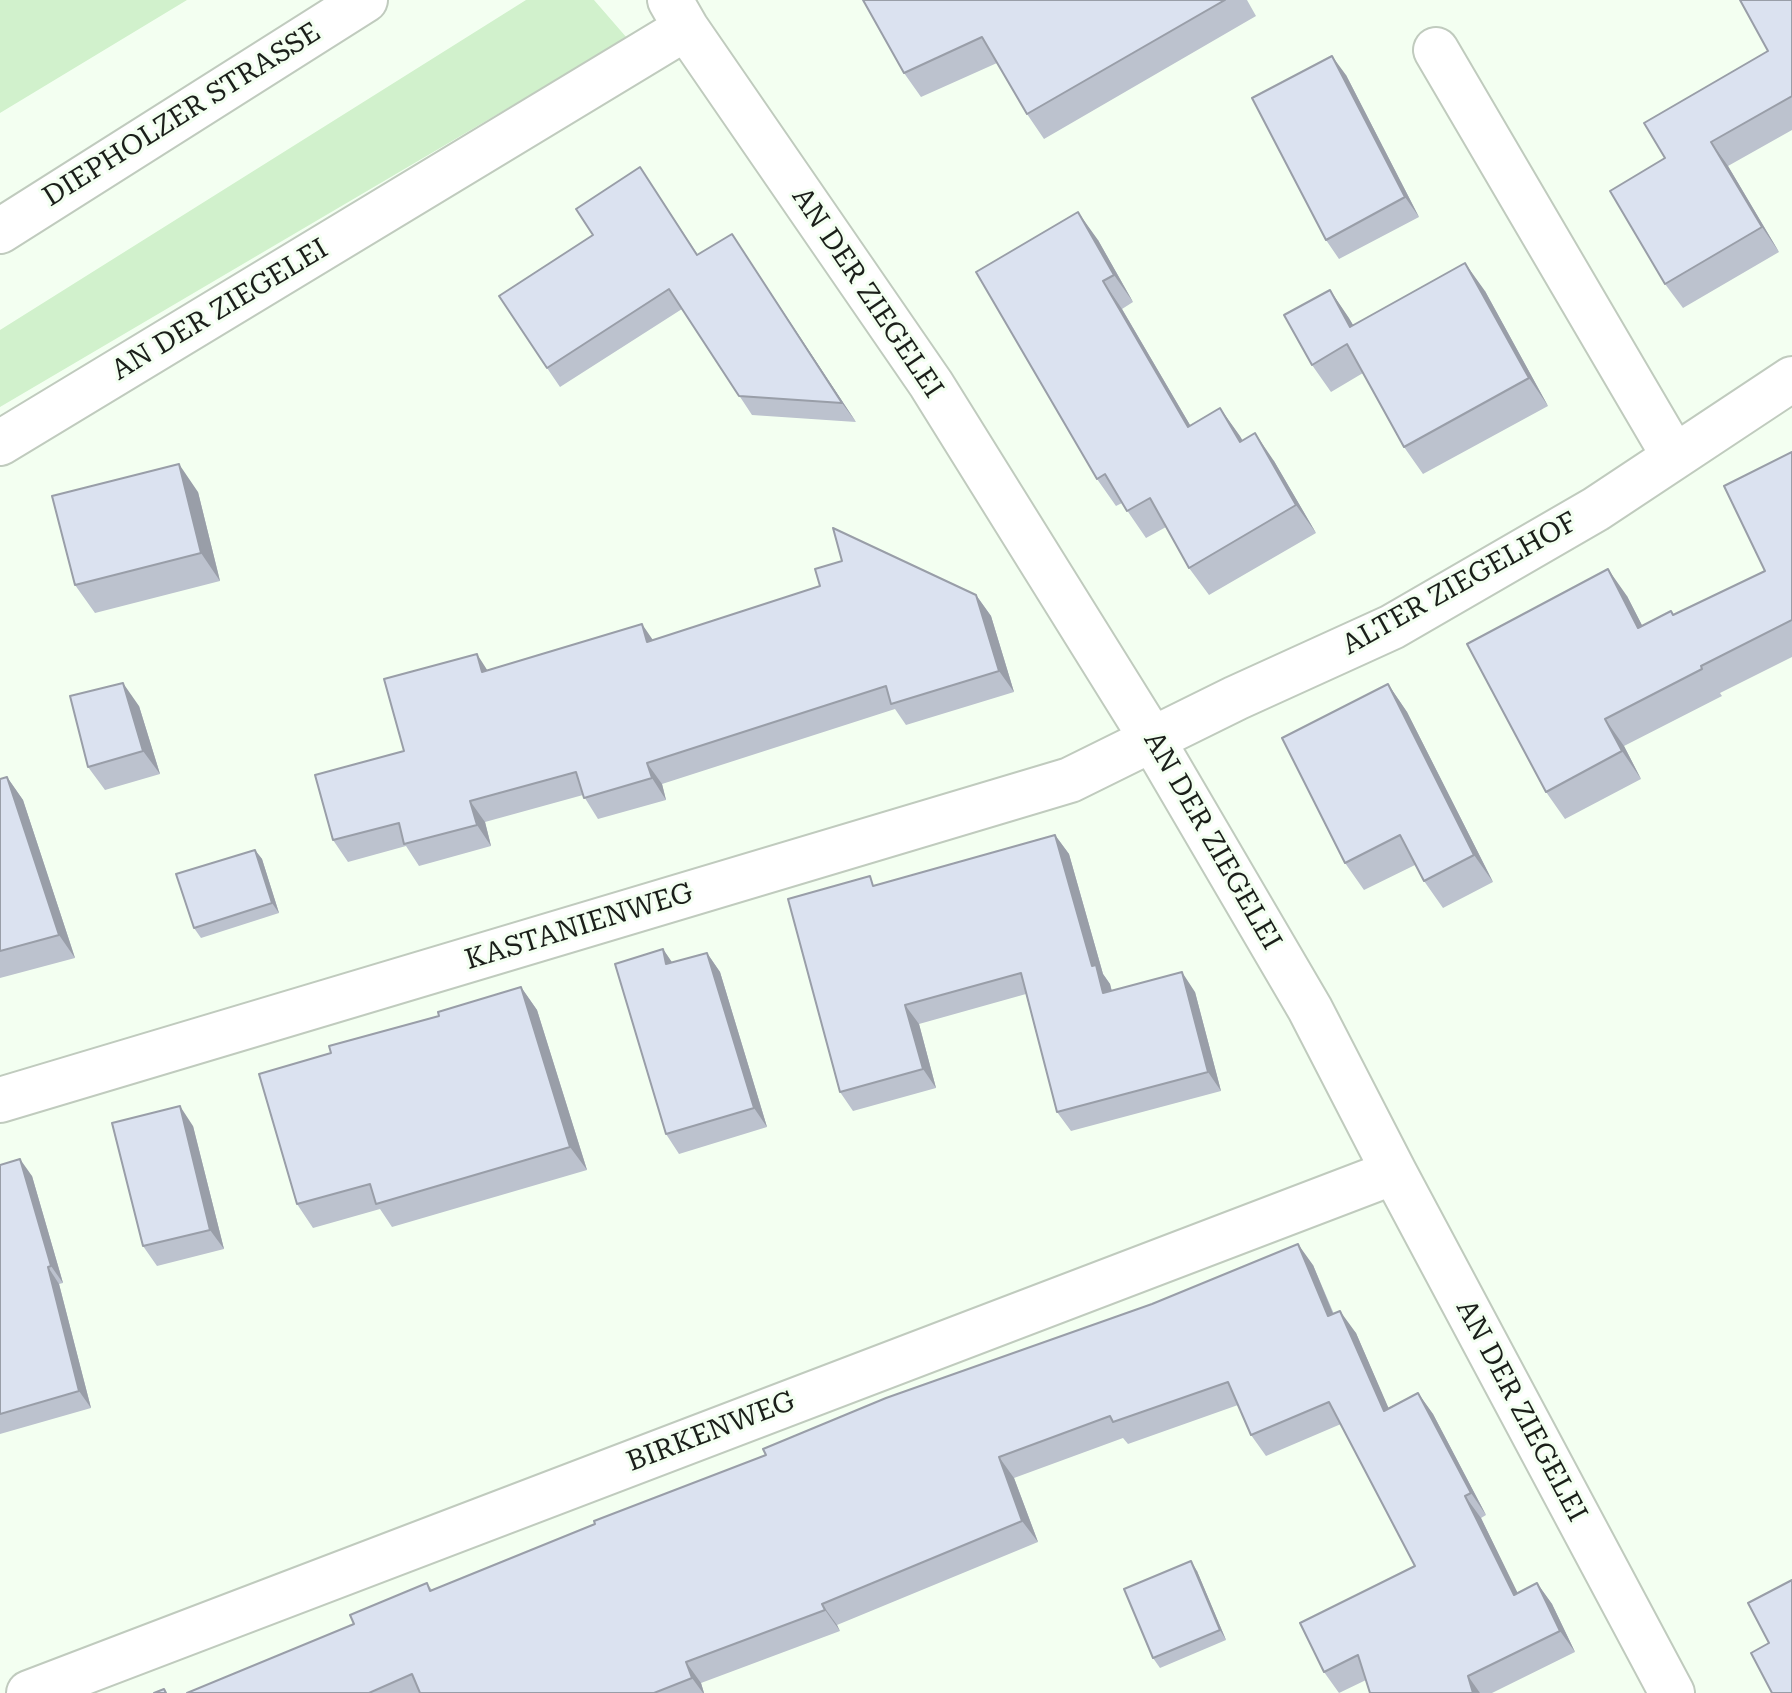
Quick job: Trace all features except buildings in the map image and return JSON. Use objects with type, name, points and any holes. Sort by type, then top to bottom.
[{"type":"street","name":"DIEPHOLZER STRASSE","points":[[0,231],[365,0]]},
{"type":"street","name":"AN DER ZIEGELEI","points":[[0,443],[678,14],[931,384],[1152,739],[1310,1009],[1672,1693]]},
{"type":"street","points":[[1436,50],[1674,456]]},
{"type":"street","name":"ALTER ZIEGELHOF","points":[[1152,739],[1392,627],[1596,509],[1792,379]]},
{"type":"street","name":"KASTANIENWEG","points":[[0,1100],[1070,780],[1152,739]]},
{"type":"street","name":"BIRKENWEG","points":[[29,1693],[1394,1172]]},
{"type":"green space","points":[[0,0],[187,0],[0,113]]},
{"type":"green space","points":[[526,0],[594,0],[627,38],[0,407],[0,330]]}]
